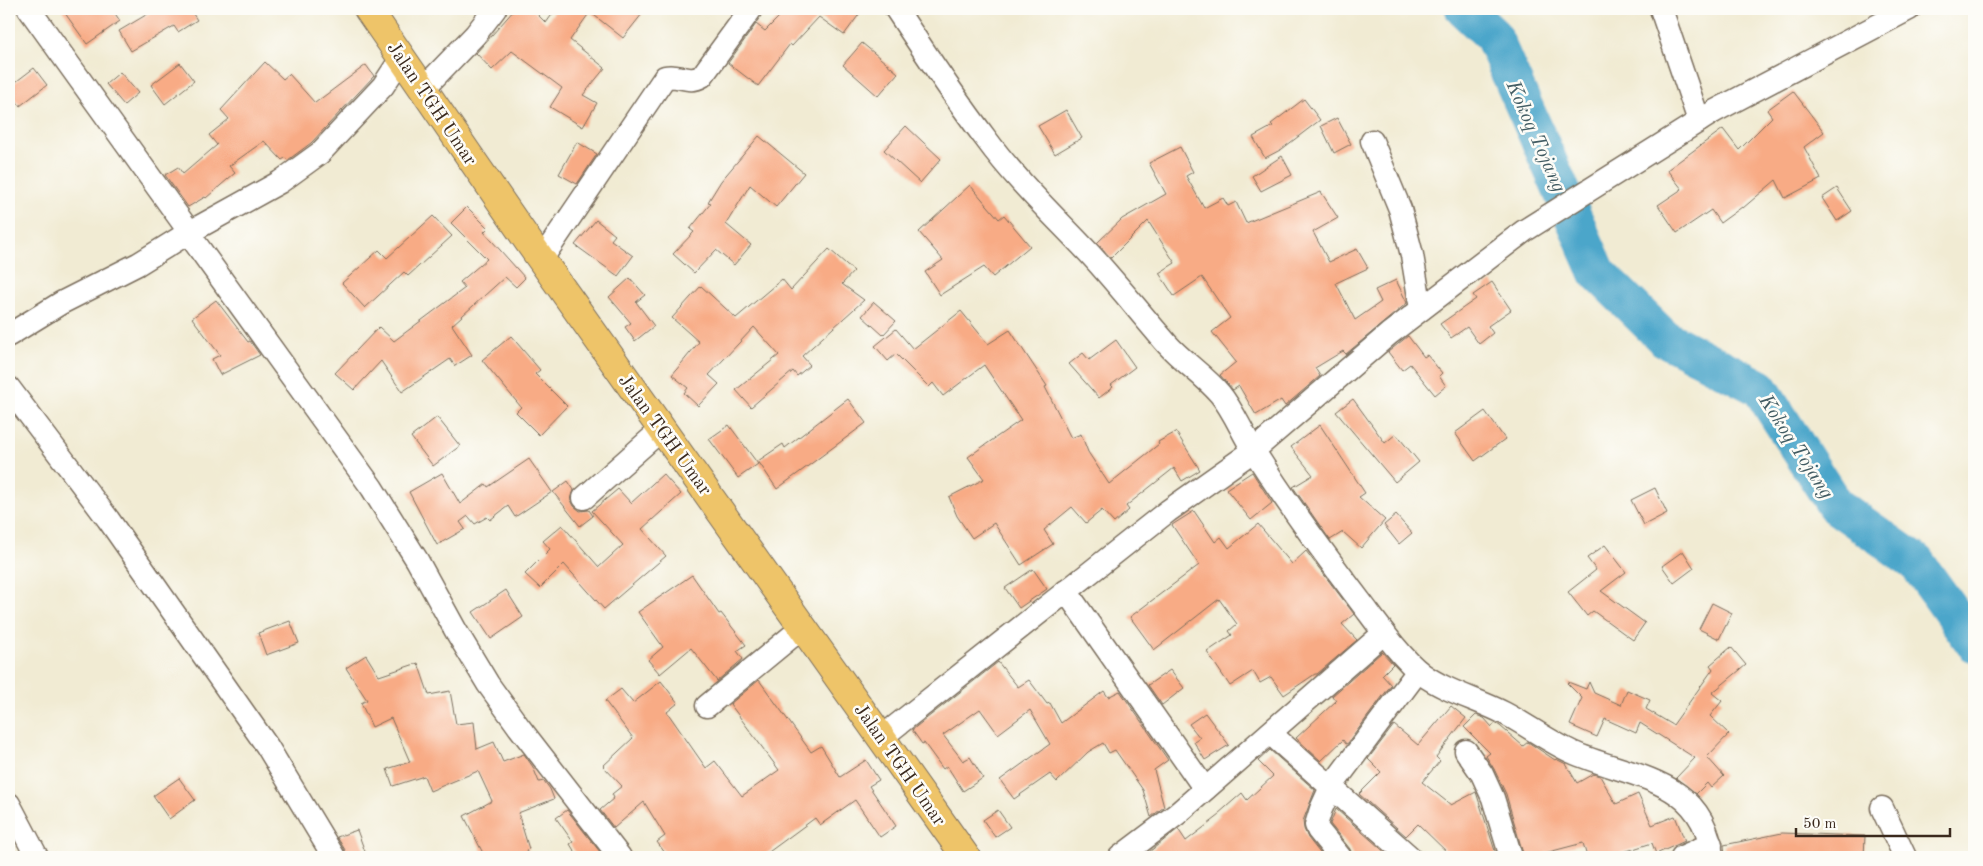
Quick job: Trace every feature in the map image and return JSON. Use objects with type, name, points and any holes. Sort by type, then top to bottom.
[{"type":"main road","name":"Jalan TGH Umar","points":[[368,9],[541,260],[966,857]]},
{"type":"street","points":[[29,9],[372,488],[488,684],[610,854]]},
{"type":"street","points":[[423,89],[475,35],[495,9]]},
{"type":"street","points":[[541,260],[665,77],[675,76],[687,81],[696,80],[702,76],[751,9]]},
{"type":"street","points":[[896,9],[987,140],[1029,191],[1090,254],[1170,348],[1221,394],[1253,451],[1326,557],[1384,633],[1418,671],[1434,683],[1506,714],[1549,741],[1592,761],[1648,778],[1664,785],[1697,812],[1705,826],[1712,850],[1682,857]]},
{"type":"street","points":[[1661,9],[1698,121]]},
{"type":"street","points":[[882,737],[1168,511],[1253,451],[1422,309],[1524,230],[1698,121],[1785,73],[1909,9]]},
{"type":"street","points":[[9,335],[61,303],[138,264],[188,233],[280,182],[320,153],[383,86],[402,57]]},
{"type":"street","points":[[1372,142],[1400,209],[1412,255],[1422,309]]},
{"type":"street","points":[[9,388],[108,519],[267,746],[334,857]]},
{"type":"street","points":[[584,498],[662,429]]},
{"type":"street","points":[[1066,591],[1206,789]]},
{"type":"street","points":[[707,706],[803,627]]},
{"type":"street","points":[[1120,857],[1206,789],[1384,633]]},
{"type":"street","points":[[1340,857],[1316,825],[1321,809],[1331,787],[1418,671]]},
{"type":"street","points":[[1270,733],[1410,857]]},
{"type":"street","points":[[1466,751],[1482,774],[1494,798],[1511,857]]},
{"type":"street","points":[[9,804],[37,857]]},
{"type":"street","points":[[1882,808],[1906,857]]},
{"type":"building","points":[[62,9],[112,9],[120,21],[87,44]]},
{"type":"building","points":[[156,9],[202,9],[193,14],[197,20],[178,32],[174,26],[131,51],[119,31]]},
{"type":"building","points":[[515,9],[532,9],[546,23],[556,9],[646,9],[623,38],[590,12],[570,40],[605,68],[583,95],[597,103],[583,127],[550,107],[562,88],[512,51],[492,70],[476,53]]},
{"type":"building","points":[[787,9],[863,9],[844,35],[819,17],[792,46],[790,44],[758,86],[728,63],[756,24],[765,31]]},
{"type":"building","points":[[862,43],[898,73],[878,96],[843,65]]},
{"type":"building","points":[[265,62],[283,79],[289,74],[315,103],[366,65],[374,76],[311,143],[288,160],[285,158],[282,160],[264,141],[229,166],[235,173],[206,198],[188,207],[165,175],[178,167],[183,174],[217,145],[209,135],[229,119],[221,110]]},
{"type":"building","points":[[180,63],[194,81],[165,104],[151,85]]},
{"type":"building","points":[[34,68],[47,85],[20,106],[9,91],[9,87]]},
{"type":"building","points":[[120,72],[138,93],[124,105],[106,84]]},
{"type":"building","points":[[1793,91],[1824,132],[1804,147],[1821,179],[1785,198],[1776,180],[1743,208],[1720,223],[1711,210],[1677,233],[1658,205],[1682,189],[1667,170],[1723,129],[1739,150],[1772,117],[1767,110]]},
{"type":"building","points":[[1304,99],[1320,120],[1282,149],[1265,158],[1253,137],[1273,126],[1271,124]]},
{"type":"building","points":[[1066,110],[1082,138],[1055,154],[1038,126]]},
{"type":"building","points":[[1337,118],[1351,144],[1334,153],[1321,126]]},
{"type":"building","points":[[906,126],[941,159],[920,183],[884,150]]},
{"type":"building","points":[[759,136],[804,173],[776,207],[750,185],[726,224],[751,245],[734,265],[716,250],[694,273],[673,254],[694,232],[690,229],[711,203],[708,202],[721,181]]},
{"type":"building","points":[[577,142],[597,154],[577,184],[559,174]]},
{"type":"building","points":[[1180,147],[1193,172],[1186,176],[1204,208],[1223,198],[1228,206],[1236,202],[1246,223],[1321,192],[1338,218],[1313,232],[1329,262],[1357,249],[1368,268],[1336,283],[1355,320],[1381,302],[1375,290],[1396,280],[1407,303],[1346,354],[1343,351],[1315,368],[1320,376],[1285,406],[1281,400],[1256,415],[1239,386],[1233,390],[1220,375],[1236,362],[1212,332],[1230,318],[1202,277],[1174,296],[1159,273],[1175,263],[1148,221],[1111,258],[1097,243],[1122,219],[1166,194],[1149,163]]},
{"type":"building","points":[[1282,156],[1292,175],[1261,191],[1252,176]]},
{"type":"building","points":[[970,185],[999,219],[1004,215],[1030,246],[993,277],[984,267],[940,295],[925,272],[943,260],[919,232]]},
{"type":"building","points":[[1837,188],[1852,211],[1837,221],[1822,198]]},
{"type":"building","points":[[467,207],[488,228],[484,232],[525,278],[516,287],[505,277],[452,325],[472,355],[455,366],[450,359],[402,392],[381,361],[354,390],[335,373],[379,327],[394,341],[465,288],[460,282],[487,259],[451,223]]},
{"type":"building","points":[[433,216],[452,236],[408,276],[404,272],[365,308],[342,283],[379,250],[387,258]]},
{"type":"building","points":[[596,220],[615,235],[611,240],[633,256],[618,276],[575,245]]},
{"type":"building","points":[[829,249],[854,271],[842,284],[864,300],[802,356],[810,365],[797,376],[793,371],[751,407],[736,390],[779,355],[754,327],[709,375],[719,384],[698,406],[684,393],[688,388],[672,375],[699,342],[672,318],[701,286],[736,318],[782,279],[791,290]]},
{"type":"building","points":[[630,278],[645,295],[636,302],[654,326],[635,341],[625,327],[631,323],[609,297]]},
{"type":"building","points":[[1492,282],[1511,310],[1488,326],[1493,333],[1479,344],[1467,327],[1451,338],[1440,324],[1476,299],[1473,295]]},
{"type":"building","points":[[216,300],[260,355],[220,375],[212,359],[220,355],[192,318]]},
{"type":"building","points":[[874,302],[896,321],[883,335],[862,316]]},
{"type":"building","points":[[961,311],[988,344],[1010,330],[1047,386],[1045,387],[1071,438],[1081,434],[1088,452],[1109,484],[1159,444],[1158,442],[1176,432],[1200,470],[1182,481],[1174,468],[1126,506],[1129,510],[1114,523],[1102,510],[1086,523],[1072,507],[1044,530],[1053,544],[1021,565],[994,523],[972,538],[957,516],[949,497],[984,479],[968,457],[1021,420],[984,365],[943,396],[933,383],[929,387],[896,354],[888,361],[875,346],[896,329],[913,349]]},
{"type":"building","points":[[511,336],[540,370],[535,374],[567,406],[539,435],[516,412],[521,407],[482,360]]},
{"type":"building","points":[[1408,336],[1424,357],[1427,355],[1442,373],[1439,376],[1446,386],[1435,395],[1410,364],[1402,370],[1388,352]]},
{"type":"building","points":[[1116,340],[1135,367],[1111,385],[1113,387],[1099,398],[1069,364],[1083,353],[1089,360]]},
{"type":"building","points":[[848,399],[866,423],[777,489],[758,461],[783,444],[785,448]]},
{"type":"building","points":[[1353,399],[1385,443],[1396,434],[1419,462],[1395,482],[1336,412]]},
{"type":"building","points":[[1485,411],[1505,439],[1475,461],[1455,433]]},
{"type":"building","points":[[437,417],[460,446],[433,466],[411,437]]},
{"type":"building","points":[[729,425],[758,464],[738,478],[709,439]]},
{"type":"building","points":[[1320,425],[1365,493],[1359,497],[1385,520],[1361,548],[1343,532],[1330,540],[1293,487],[1313,475],[1291,447]]},
{"type":"building","points":[[529,459],[552,492],[515,517],[508,506],[490,520],[487,517],[475,524],[468,516],[460,522],[465,529],[437,545],[409,492],[442,473],[460,504],[486,484],[488,487]]},
{"type":"building","points":[[1252,472],[1272,503],[1251,520],[1226,489]]},
{"type":"building","points":[[663,474],[681,494],[642,529],[666,556],[604,609],[564,564],[540,588],[525,574],[550,549],[543,541],[562,525],[599,567],[623,545],[592,511],[618,489],[631,503]]},
{"type":"building","points":[[568,481],[574,490],[571,500],[574,506],[580,511],[589,510],[593,516],[580,526],[553,492]]},
{"type":"building","points":[[1655,488],[1667,513],[1644,525],[1631,500]]},
{"type":"building","points":[[1194,511],[1215,542],[1221,537],[1229,548],[1258,524],[1292,564],[1306,551],[1354,614],[1342,624],[1357,640],[1317,674],[1284,695],[1271,677],[1260,683],[1253,671],[1230,686],[1207,652],[1232,635],[1229,631],[1237,624],[1219,599],[1154,650],[1130,617],[1199,565],[1172,525]]},
{"type":"building","points":[[1396,515],[1412,533],[1399,544],[1384,525]]},
{"type":"building","points":[[1605,545],[1626,572],[1601,591],[1645,623],[1633,640],[1593,611],[1587,616],[1568,592],[1596,570],[1587,558]]},
{"type":"building","points":[[1683,551],[1694,568],[1674,583],[1662,566]]},
{"type":"building","points":[[1033,569],[1047,589],[1019,608],[1005,588]]},
{"type":"building","points":[[692,575],[719,614],[721,613],[746,645],[737,651],[743,659],[717,681],[691,648],[660,674],[648,660],[663,647],[638,612]]},
{"type":"building","points":[[506,590],[523,617],[491,639],[473,612]]},
{"type":"building","points":[[1712,603],[1732,613],[1719,639],[1699,629]]},
{"type":"building","points":[[290,621],[299,643],[266,655],[258,633]]},
{"type":"building","points":[[1731,647],[1746,665],[1712,693],[1722,701],[1710,716],[1729,734],[1707,757],[1724,776],[1711,788],[1707,783],[1696,794],[1676,778],[1695,758],[1640,723],[1636,733],[1605,719],[1597,737],[1570,725],[1582,698],[1568,682],[1586,689],[1589,682],[1594,693],[1621,705],[1627,690],[1650,700],[1646,709],[1673,725],[1713,669],[1710,665]]},
{"type":"building","points":[[1382,652],[1393,664],[1382,675],[1391,685],[1348,743],[1346,744],[1343,740],[1321,761],[1296,738],[1336,701],[1332,696]]},
{"type":"building","points":[[366,655],[379,676],[418,663],[429,695],[450,691],[456,724],[474,722],[477,749],[494,742],[503,762],[524,754],[533,767],[539,782],[544,781],[554,799],[518,813],[529,849],[526,850],[529,857],[485,857],[464,816],[492,801],[478,771],[430,791],[424,776],[393,786],[387,769],[410,762],[391,718],[372,727],[361,703],[367,700],[346,668]]},
{"type":"building","points":[[998,662],[1018,687],[1029,680],[1047,704],[1050,703],[1061,723],[1104,691],[1108,697],[1120,691],[1168,760],[1154,770],[1164,807],[1151,817],[1143,790],[1115,750],[1109,753],[1103,743],[1088,752],[1057,782],[1050,774],[1014,799],[1000,780],[1050,744],[1030,710],[998,734],[980,709],[943,735],[963,761],[970,757],[983,778],[963,791],[947,766],[943,769],[912,730]]},
{"type":"building","points":[[1170,670],[1184,688],[1162,705],[1148,685]]},
{"type":"building","points":[[759,680],[811,752],[821,746],[840,777],[866,760],[879,780],[869,786],[896,826],[880,837],[855,800],[820,825],[815,818],[762,857],[668,857],[657,842],[665,836],[644,802],[614,828],[600,810],[614,798],[612,794],[622,786],[603,766],[633,738],[605,701],[621,689],[633,703],[661,681],[678,703],[667,712],[706,768],[715,761],[742,796],[779,770],[730,704]]},
{"type":"building","points":[[1451,706],[1466,718],[1436,757],[1440,761],[1422,782],[1451,805],[1476,792],[1497,857],[1452,857],[1418,824],[1406,836],[1359,794],[1381,772],[1368,759],[1394,725],[1418,745]]},
{"type":"building","points":[[1205,713],[1229,745],[1205,760],[1194,742],[1200,738],[1189,724]]},
{"type":"building","points":[[1476,715],[1484,718],[1492,727],[1495,723],[1500,726],[1523,746],[1528,742],[1555,760],[1566,764],[1577,783],[1593,774],[1600,776],[1616,804],[1638,794],[1652,825],[1675,816],[1685,841],[1656,854],[1652,843],[1608,857],[1587,857],[1583,843],[1545,853],[1546,857],[1524,857],[1506,794],[1486,756],[1490,753],[1464,727]]},
{"type":"building","points":[[1270,750],[1315,790],[1303,821],[1308,838],[1323,857],[1153,857],[1149,852],[1178,829],[1186,841],[1220,815],[1218,814],[1242,793],[1247,800],[1273,776],[1258,761]]},
{"type":"building","points":[[179,778],[195,800],[169,819],[153,796]]},
{"type":"building","points":[[1336,809],[1388,855],[1387,857],[1353,857],[1350,849],[1330,824]]},
{"type":"building","points":[[567,810],[604,857],[578,857],[570,844],[573,842],[556,818]]},
{"type":"building","points":[[998,810],[1010,827],[995,837],[983,820]]},
{"type":"building","points":[[357,830],[367,857],[347,857],[337,837]]},
{"type":"building","points":[[1782,833],[1865,836],[1864,857],[1725,857],[1724,845]]},
{"type":"waterway","name":"Kokoq Tojang","points":[[1464,9],[1493,36],[1598,273],[1664,338],[1760,388],[1835,505],[1916,562],[1974,643]]}]
